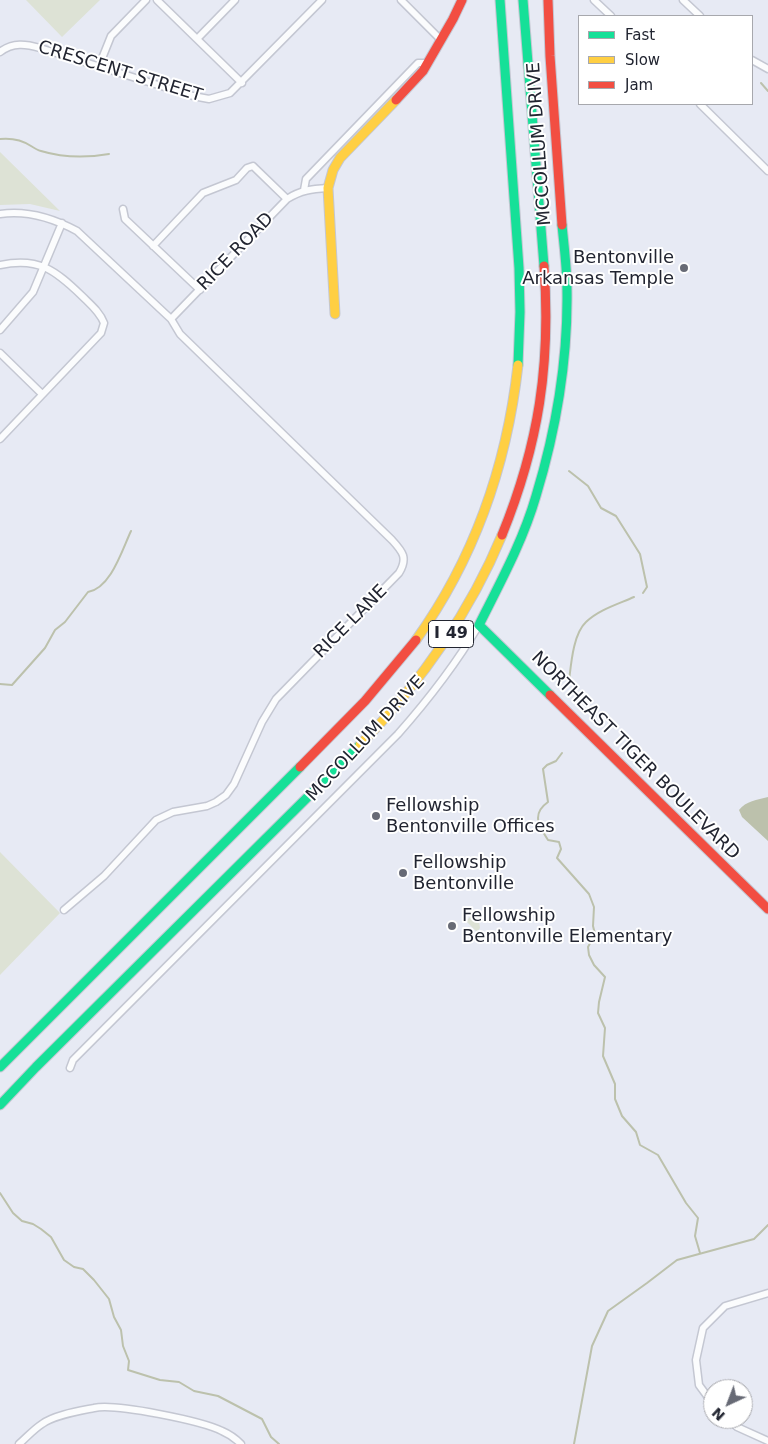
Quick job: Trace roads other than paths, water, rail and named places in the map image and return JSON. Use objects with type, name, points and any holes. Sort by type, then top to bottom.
[{"type":"main road","points":[[334,314],[328,188],[333,170],[340,158],[423,71],[454,19],[462,0]]},
{"type":"main road","name":"I 49","points":[[0,1067],[357,710],[390,673],[420,633],[436,608],[469,547],[488,501],[503,454],[513,405],[519,356],[521,308],[519,258],[500,0]]},
{"type":"main road","name":"I 49","points":[[0,1105],[36,1066],[398,704],[433,660],[459,621],[482,580],[502,536],[531,446],[546,354],[544,261],[523,0]]},
{"type":"main road","points":[[525,23],[527,0]]},
{"type":"main road","name":"MCCOLLUM DRIVE","points":[[479,625],[511,562],[536,497],[556,415],[566,338],[567,288],[550,56],[548,0]]},
{"type":"main road","name":"NORTHEAST TIGER BOULEVARD","points":[[479,625],[768,909]]},
{"type":"street","points":[[98,66],[111,36],[146,0]]},
{"type":"street","points":[[157,0],[242,82]]},
{"type":"street","points":[[198,39],[235,0]]},
{"type":"street","name":"CRESCENT STREET","points":[[0,52],[12,45],[26,44],[193,96],[209,99],[222,97],[230,93],[242,82],[322,0]]},
{"type":"street","points":[[400,0],[441,40]]},
{"type":"street","points":[[594,0],[610,15]]},
{"type":"street","points":[[683,0],[699,15]]},
{"type":"street","points":[[753,61],[768,69]]},
{"type":"street","points":[[304,190],[306,179],[418,64],[428,63]]},
{"type":"street","points":[[701,105],[768,171]]},
{"type":"street","points":[[153,246],[203,193],[236,180],[247,168],[253,166],[287,199]]},
{"type":"street","name":"RICE ROAD","points":[[171,319],[287,199],[304,190],[328,188]]},
{"type":"street","points":[[124,209],[125,219],[200,290]]},
{"type":"street","points":[[0,214],[12,212],[28,214],[62,223],[76,231],[171,319]]},
{"type":"street","points":[[0,330],[33,292],[62,223]]},
{"type":"street","points":[[0,265],[28,262],[58,274],[100,314],[104,323],[101,333],[0,439]]},
{"type":"street","name":"RICE LANE","points":[[64,910],[104,876],[156,820],[173,812],[207,806],[226,794],[238,777],[262,722],[276,698],[404,566],[404,557],[400,548],[180,334],[171,319]]},
{"type":"street","points":[[0,353],[42,394]]},
{"type":"street","name":"MCCOLLUM DRIVE","points":[[70,1068],[73,1060],[398,734],[425,703],[479,625]]},
{"type":"street","points":[[703,1390],[699,1385],[696,1360],[703,1328],[725,1306],[768,1294]]},
{"type":"street","points":[[19,1444],[43,1423],[96,1407],[171,1417],[205,1425],[221,1430],[241,1444]]},
{"type":"street","points":[[739,1429],[768,1441]]},
{"type":"waterway","points":[[761,83],[768,91]]},
{"type":"waterway","points":[[0,139],[20,141],[38,150],[58,155],[83,157],[109,154]]},
{"type":"waterway","points":[[569,471],[588,486],[601,508],[616,516],[640,554],[647,587],[643,593]]},
{"type":"waterway","points":[[0,684],[12,685],[45,648],[55,630],[65,622],[88,592],[96,589],[109,576],[120,558],[131,531]]},
{"type":"waterway","points":[[569,681],[573,650],[582,627],[596,614],[634,597]]},
{"type":"waterway","points":[[562,753],[556,761],[543,769],[548,802],[540,811],[538,820],[548,840],[559,842],[561,849],[557,858],[589,894],[594,907],[593,926],[595,934],[588,947],[589,955],[594,965],[605,977],[598,1013],[605,1028],[603,1056],[615,1084],[615,1099],[622,1116],[636,1132],[640,1145],[658,1155],[686,1203],[698,1218],[695,1236],[700,1253]]},
{"type":"waterway","points":[[0,1193],[13,1213],[22,1221],[33,1224],[51,1237],[64,1260],[74,1267],[83,1269],[109,1299],[114,1317],[121,1330],[123,1346],[129,1361],[128,1370],[160,1380],[179,1382],[194,1391],[218,1396],[262,1419],[271,1437],[279,1444]]},
{"type":"waterway","points":[[574,1444],[592,1346],[608,1311],[677,1260],[754,1239],[768,1225]]},
{"type":"place","name":"Bentonville Arkansas Temple","points":[[684,268]]},
{"type":"place","name":"Fellowship Bentonville Offices","points":[[376,816]]},
{"type":"place","name":"Fellowship Bentonville","points":[[403,873]]},
{"type":"place","name":"Fellowship Bentonville Elementary","points":[[452,926]]}]
